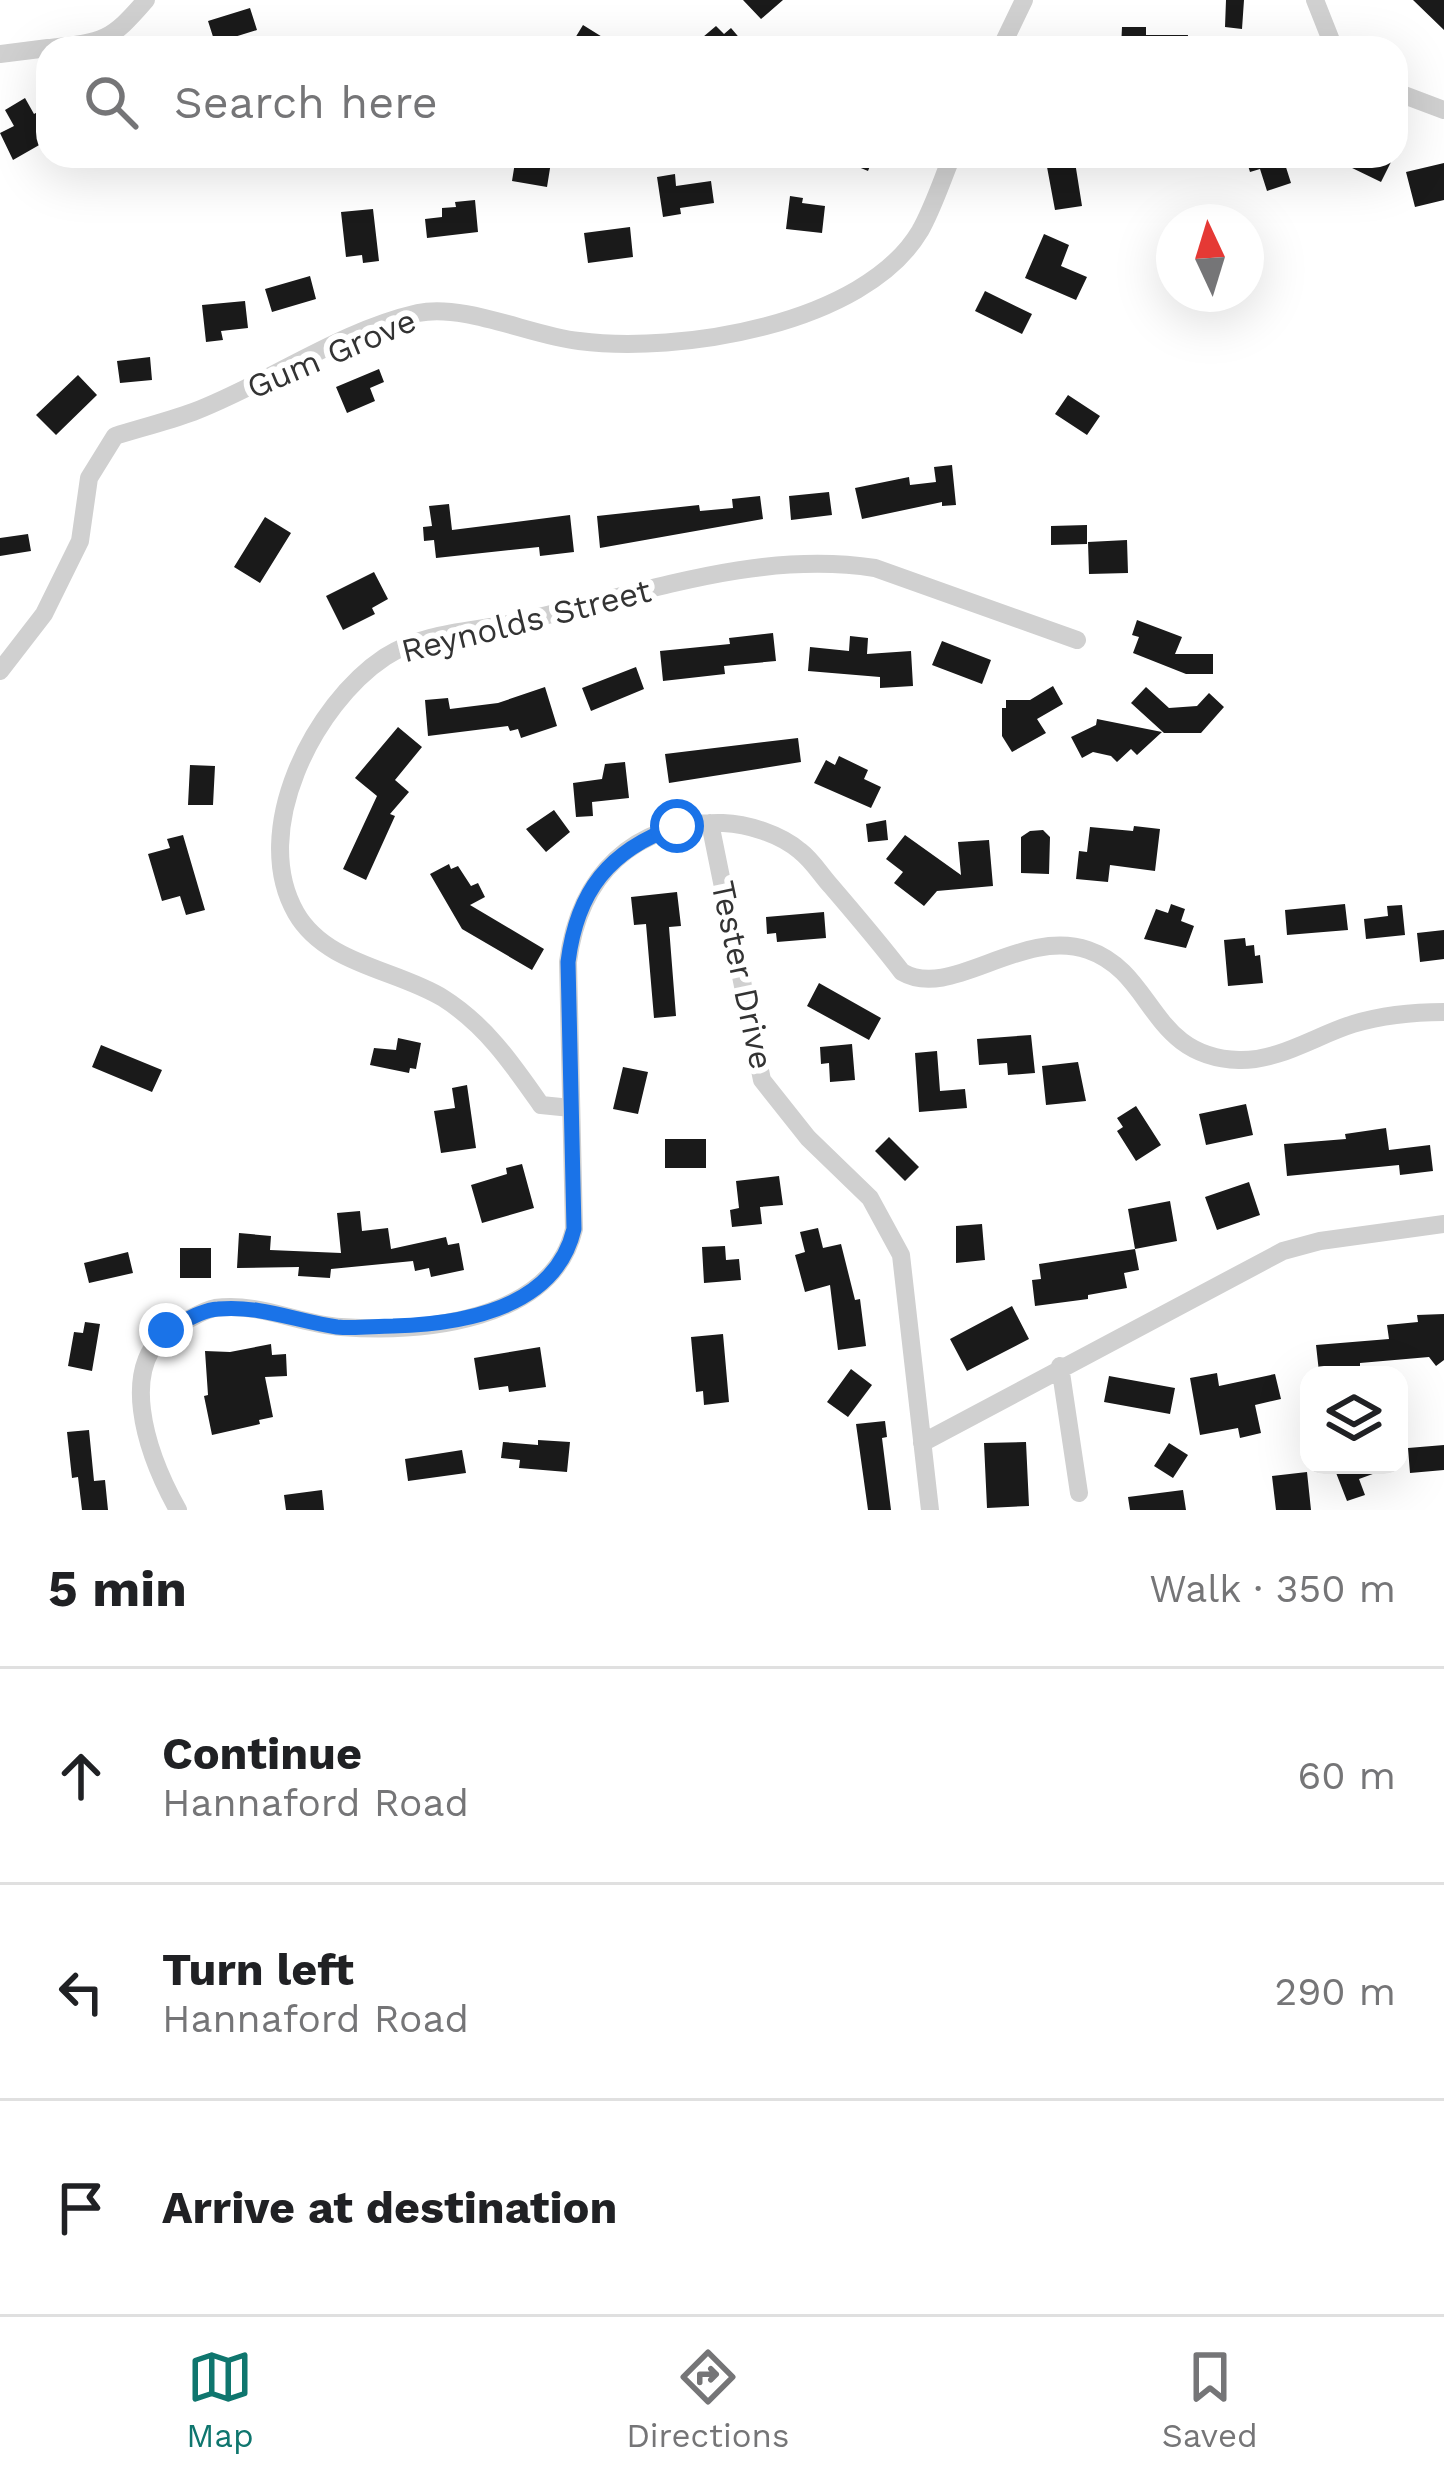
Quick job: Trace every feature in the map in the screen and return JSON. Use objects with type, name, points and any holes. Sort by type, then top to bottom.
[{"type":"street","points":[[109,36],[146,0]]},
{"type":"street","points":[[1007,36],[1024,0]]},
{"type":"street","points":[[1315,0],[1329,36]]},
{"type":"street","points":[[0,54],[36,50]]},
{"type":"street","points":[[1408,96],[1444,110]]},
{"type":"street","name":"Gum Grove","points":[[0,671],[44,614],[80,541],[89,478],[115,436],[195,412],[381,324],[424,311],[491,319],[579,341],[691,342],[784,323],[852,292],[893,263],[919,232],[947,168]]},
{"type":"street","name":"Reynolds Street","points":[[571,1108],[541,1106],[495,1041],[444,999],[336,951],[314,936],[295,911],[284,879],[283,815],[308,745],[328,711],[357,680],[387,656],[423,639],[722,571],[848,563],[875,568],[1077,640]]},
{"type":"street","name":"Tester Drive","points":[[710,823],[762,1080],[808,1138],[870,1198],[901,1255],[929,1510]]},
{"type":"street","points":[[178,1510],[154,1468],[142,1415],[144,1360],[166,1330],[212,1309],[258,1309],[340,1327],[434,1325],[494,1312],[543,1284],[570,1249],[574,1229],[568,962],[572,928],[586,895],[604,871],[649,836],[677,826],[740,824],[800,850],[902,971],[916,980],[938,980],[1024,948],[1056,944],[1086,949],[1109,960],[1164,1026],[1202,1054],[1241,1060],[1261,1057],[1374,1019],[1444,1012]]},
{"type":"street","points":[[922,1443],[1283,1251],[1320,1240],[1444,1224]]},
{"type":"street","points":[[1060,1366],[1079,1493]]},
{"type":"building","points":[[743,0],[783,0],[761,19]]},
{"type":"building","points":[[1226,0],[1244,0],[1242,29],[1225,27]]},
{"type":"building","points":[[1413,0],[1444,0],[1444,30]]},
{"type":"building","points":[[250,8],[257,30],[213,36],[208,21]]},
{"type":"building","points":[[583,25],[601,36],[576,36]]},
{"type":"building","points":[[716,26],[724,34],[731,28],[738,36],[704,36]]},
{"type":"building","points":[[1122,27],[1146,27],[1146,35],[1188,35],[1188,36],[1122,36]]},
{"type":"building","points":[[25,98],[36,113],[36,147],[13,160],[0,133],[14,126],[5,110]]},
{"type":"building","points":[[1444,163],[1444,200],[1415,207],[1406,172]]},
{"type":"building","points":[[514,168],[550,168],[547,187],[512,181]]},
{"type":"building","points":[[1047,168],[1076,168],[1082,206],[1055,210]]},
{"type":"building","points":[[1249,168],[1286,168],[1291,183],[1267,191],[1260,169],[1250,172]]},
{"type":"building","points":[[1352,168],[1388,168],[1381,182]]},
{"type":"building","points":[[675,174],[676,186],[711,181],[714,203],[680,208],[681,214],[663,217],[657,177]]},
{"type":"building","points":[[790,196],[825,206],[822,233],[786,229]]},
{"type":"building","points":[[475,200],[478,232],[427,238],[425,219],[442,217],[442,208],[456,207],[455,202]]},
{"type":"building","points":[[373,209],[379,261],[363,263],[362,255],[346,257],[341,212]]},
{"type":"building","points":[[630,227],[633,257],[588,263],[584,233]]},
{"type":"building","points":[[1044,234],[1069,245],[1061,266],[1087,277],[1076,300],[1025,278]]},
{"type":"building","points":[[310,276],[316,299],[272,312],[265,289]]},
{"type":"building","points":[[985,291],[1032,314],[1022,334],[975,311]]},
{"type":"building","points":[[245,301],[248,328],[221,331],[223,340],[206,342],[202,305]]},
{"type":"building","points":[[150,357],[152,380],[120,383],[117,361]]},
{"type":"building","points":[[379,369],[384,382],[370,388],[375,401],[347,413],[336,387]]},
{"type":"building","points":[[78,375],[97,395],[56,435],[36,415]]},
{"type":"building","points":[[1068,395],[1100,416],[1087,435],[1055,414]]},
{"type":"building","points":[[952,465],[956,505],[942,506],[942,502],[862,519],[855,488],[909,477],[910,485],[936,482],[934,467]]},
{"type":"building","points":[[829,492],[832,515],[791,520],[789,496]]},
{"type":"building","points":[[760,496],[763,519],[600,548],[597,516],[699,505],[700,511],[733,508],[732,499]]},
{"type":"building","points":[[449,504],[452,530],[570,515],[574,552],[540,556],[539,547],[436,558],[434,540],[424,541],[423,527],[432,526],[429,506]]},
{"type":"building","points":[[265,517],[291,533],[260,583],[234,567]]},
{"type":"building","points":[[1087,525],[1087,544],[1051,545],[1051,526]]},
{"type":"building","points":[[28,534],[31,551],[0,556],[0,538]]},
{"type":"building","points":[[1127,540],[1128,573],[1089,574],[1088,542]]},
{"type":"building","points":[[374,572],[388,599],[372,608],[375,614],[343,630],[326,596]]},
{"type":"building","points":[[1137,620],[1182,637],[1175,654],[1213,654],[1213,674],[1186,674],[1133,653],[1139,637],[1132,635]]},
{"type":"building","points":[[773,633],[776,661],[724,666],[725,674],[663,681],[660,651],[730,644],[729,638]]},
{"type":"building","points":[[850,636],[868,638],[867,654],[911,651],[913,686],[880,688],[880,677],[808,671],[810,647],[849,651]]},
{"type":"building","points":[[942,641],[991,660],[982,684],[932,665]]},
{"type":"building","points":[[636,667],[644,689],[591,711],[582,688]]},
{"type":"building","points":[[1053,686],[1063,704],[1037,719],[1046,733],[1012,752],[1002,736],[1006,700],[1030,700]]},
{"type":"building","points":[[545,687],[557,726],[521,738],[518,729],[510,731],[508,726],[428,736],[425,700],[448,698],[450,709],[498,703]]},
{"type":"building","points":[[1146,687],[1169,708],[1197,706],[1209,693],[1224,707],[1201,733],[1164,733],[1131,703]]},
{"type":"building","points":[[1097,719],[1162,732],[1137,755],[1131,749],[1117,762],[1093,752],[1082,758],[1071,737],[1096,725]]},
{"type":"building","points":[[398,727],[422,747],[395,780],[409,792],[390,814],[395,816],[366,880],[343,869],[377,796],[355,778]]},
{"type":"building","points":[[798,738],[801,762],[669,783],[665,754]]},
{"type":"building","points":[[839,756],[868,770],[864,779],[881,787],[871,808],[814,783],[826,760],[835,765]]},
{"type":"building","points":[[625,762],[629,798],[592,802],[593,816],[576,817],[573,783],[602,779],[605,764]]},
{"type":"building","points":[[190,765],[215,766],[213,805],[188,805]]},
{"type":"building","points":[[554,810],[570,832],[546,852],[526,829]]},
{"type":"building","points":[[886,820],[888,840],[868,842],[866,824]]},
{"type":"building","points":[[1134,826],[1160,829],[1155,871],[1110,865],[1108,882],[1076,879],[1079,851],[1087,852],[1090,827],[1133,831]]},
{"type":"building","points":[[1043,830],[1050,837],[1049,874],[1021,873],[1021,837]]},
{"type":"building","points":[[183,835],[205,910],[186,915],[180,896],[162,901],[148,854],[170,848],[167,839]]},
{"type":"building","points":[[905,835],[961,875],[958,842],[989,840],[993,886],[937,891],[924,906],[894,883],[903,872],[886,859]]},
{"type":"building","points":[[449,864],[451,869],[458,866],[471,886],[478,883],[485,897],[470,905],[544,949],[532,970],[462,929],[430,874]]},
{"type":"building","points":[[677,892],[681,926],[669,927],[676,1016],[654,1018],[646,924],[634,925],[631,897]]},
{"type":"building","points":[[1171,904],[1185,909],[1181,921],[1194,926],[1186,948],[1144,939],[1156,909],[1168,913]]},
{"type":"building","points":[[1345,904],[1348,930],[1287,935],[1285,910]]},
{"type":"building","points":[[1402,905],[1405,935],[1366,939],[1364,919],[1388,916],[1387,906]]},
{"type":"building","points":[[824,912],[826,938],[777,942],[776,933],[767,934],[766,917]]},
{"type":"building","points":[[1444,930],[1444,959],[1420,962],[1417,933]]},
{"type":"building","points":[[1245,938],[1246,946],[1254,945],[1255,956],[1260,955],[1263,983],[1228,986],[1224,940]]},
{"type":"building","points":[[819,983],[881,1018],[869,1040],[807,1006]]},
{"type":"building","points":[[1031,1035],[1035,1073],[1008,1075],[1007,1063],[979,1065],[977,1039]]},
{"type":"building","points":[[398,1038],[421,1043],[416,1069],[410,1068],[409,1073],[370,1065],[374,1048],[396,1050]]},
{"type":"building","points":[[852,1044],[855,1080],[830,1082],[829,1063],[821,1064],[820,1047]]},
{"type":"building","points":[[101,1045],[162,1070],[152,1092],[92,1067]]},
{"type":"building","points":[[937,1051],[940,1091],[965,1089],[967,1108],[919,1112],[915,1053]]},
{"type":"building","points":[[1078,1062],[1086,1101],[1046,1105],[1042,1066]]},
{"type":"building","points":[[623,1067],[648,1072],[638,1114],[613,1109]]},
{"type":"building","points":[[467,1085],[476,1148],[441,1153],[434,1111],[455,1108],[452,1088]]},
{"type":"building","points":[[1246,1104],[1253,1135],[1206,1145],[1199,1114]]},
{"type":"building","points":[[1136,1106],[1161,1145],[1136,1161],[1117,1131],[1123,1127],[1117,1118]]},
{"type":"building","points":[[1386,1128],[1389,1150],[1430,1145],[1433,1171],[1400,1175],[1399,1165],[1287,1176],[1284,1144],[1346,1139],[1345,1134]]},
{"type":"building","points":[[889,1137],[919,1167],[905,1181],[875,1151]]},
{"type":"building","points":[[665,1139],[706,1139],[706,1168],[665,1168]]},
{"type":"building","points":[[522,1164],[534,1208],[482,1223],[471,1185]]},
{"type":"building","points":[[779,1176],[783,1205],[760,1207],[762,1224],[732,1227],[730,1210],[739,1208],[736,1181]]},
{"type":"building","points":[[1249,1182],[1260,1215],[1217,1230],[1205,1197]]},
{"type":"building","points":[[1170,1201],[1177,1241],[1135,1249],[1128,1209]]},
{"type":"building","points":[[360,1211],[362,1231],[388,1228],[391,1249],[446,1237],[448,1245],[459,1243],[464,1270],[431,1277],[429,1268],[415,1271],[413,1261],[331,1269],[330,1278],[298,1276],[299,1267],[237,1268],[239,1233],[271,1236],[270,1250],[341,1253],[337,1213]]},
{"type":"building","points":[[982,1224],[985,1260],[956,1263],[956,1226]]},
{"type":"building","points":[[818,1228],[823,1248],[841,1244],[855,1300],[860,1299],[866,1346],[838,1350],[830,1285],[805,1292],[795,1255],[805,1252],[800,1232]]},
{"type":"building","points":[[725,1246],[726,1260],[739,1259],[741,1280],[704,1283],[702,1247]]},
{"type":"building","points":[[180,1248],[211,1248],[211,1278],[180,1278]]},
{"type":"building","points":[[1135,1249],[1139,1270],[1124,1273],[1127,1288],[1035,1306],[1032,1280],[1041,1279],[1039,1264]]},
{"type":"building","points":[[128,1252],[133,1273],[89,1283],[84,1263]]},
{"type":"building","points":[[1012,1306],[1029,1339],[967,1371],[950,1339]]},
{"type":"building","points":[[1444,1314],[1444,1360],[1436,1366],[1429,1357],[1318,1366],[1316,1345],[1389,1339],[1387,1325],[1418,1322],[1417,1315]]},
{"type":"building","points":[[85,1322],[100,1324],[92,1371],[68,1366],[74,1332],[83,1333]]},
{"type":"building","points":[[723,1334],[729,1402],[704,1405],[703,1391],[696,1392],[691,1337]]},
{"type":"building","points":[[271,1344],[272,1355],[286,1354],[287,1376],[265,1377],[273,1417],[212,1435],[204,1396],[208,1395],[205,1351],[230,1352]]},
{"type":"building","points":[[540,1347],[546,1387],[479,1390],[474,1358]]},
{"type":"building","points":[[851,1369],[872,1385],[848,1417],[827,1402]]},
{"type":"building","points":[[1217,1373],[1219,1386],[1275,1374],[1281,1399],[1255,1405],[1261,1433],[1240,1438],[1238,1428],[1200,1435],[1190,1378]]},
{"type":"building","points":[[1109,1376],[1175,1388],[1170,1414],[1104,1402]]},
{"type":"building","points":[[885,1421],[887,1437],[882,1438],[891,1510],[868,1510],[856,1424]]},
{"type":"building","points":[[89,1430],[94,1481],[105,1480],[108,1510],[82,1510],[78,1477],[72,1478],[67,1432]]},
{"type":"building","points":[[538,1440],[570,1442],[567,1472],[519,1468],[520,1460],[501,1458],[503,1442],[538,1445]]},
{"type":"building","points":[[1026,1442],[1029,1506],[987,1508],[984,1443]]},
{"type":"building","points":[[1169,1443],[1188,1455],[1173,1478],[1154,1466]]},
{"type":"building","points":[[1444,1445],[1444,1470],[1410,1473],[1408,1448]]},
{"type":"building","points":[[462,1450],[466,1473],[408,1481],[405,1459]]},
{"type":"building","points":[[1307,1474],[1311,1510],[1276,1510],[1272,1476]]},
{"type":"building","points":[[1336,1474],[1373,1474],[1359,1479],[1365,1495],[1347,1501]]},
{"type":"building","points":[[322,1490],[324,1510],[286,1510],[284,1495]]},
{"type":"building","points":[[1183,1490],[1186,1510],[1130,1510],[1128,1497]]},
{"type":"route","points":[[166,1330],[212,1309],[258,1309],[340,1327],[434,1325],[494,1312],[543,1284],[570,1249],[574,1229],[568,962],[572,928],[586,895],[604,871],[649,836],[677,826]]}]
